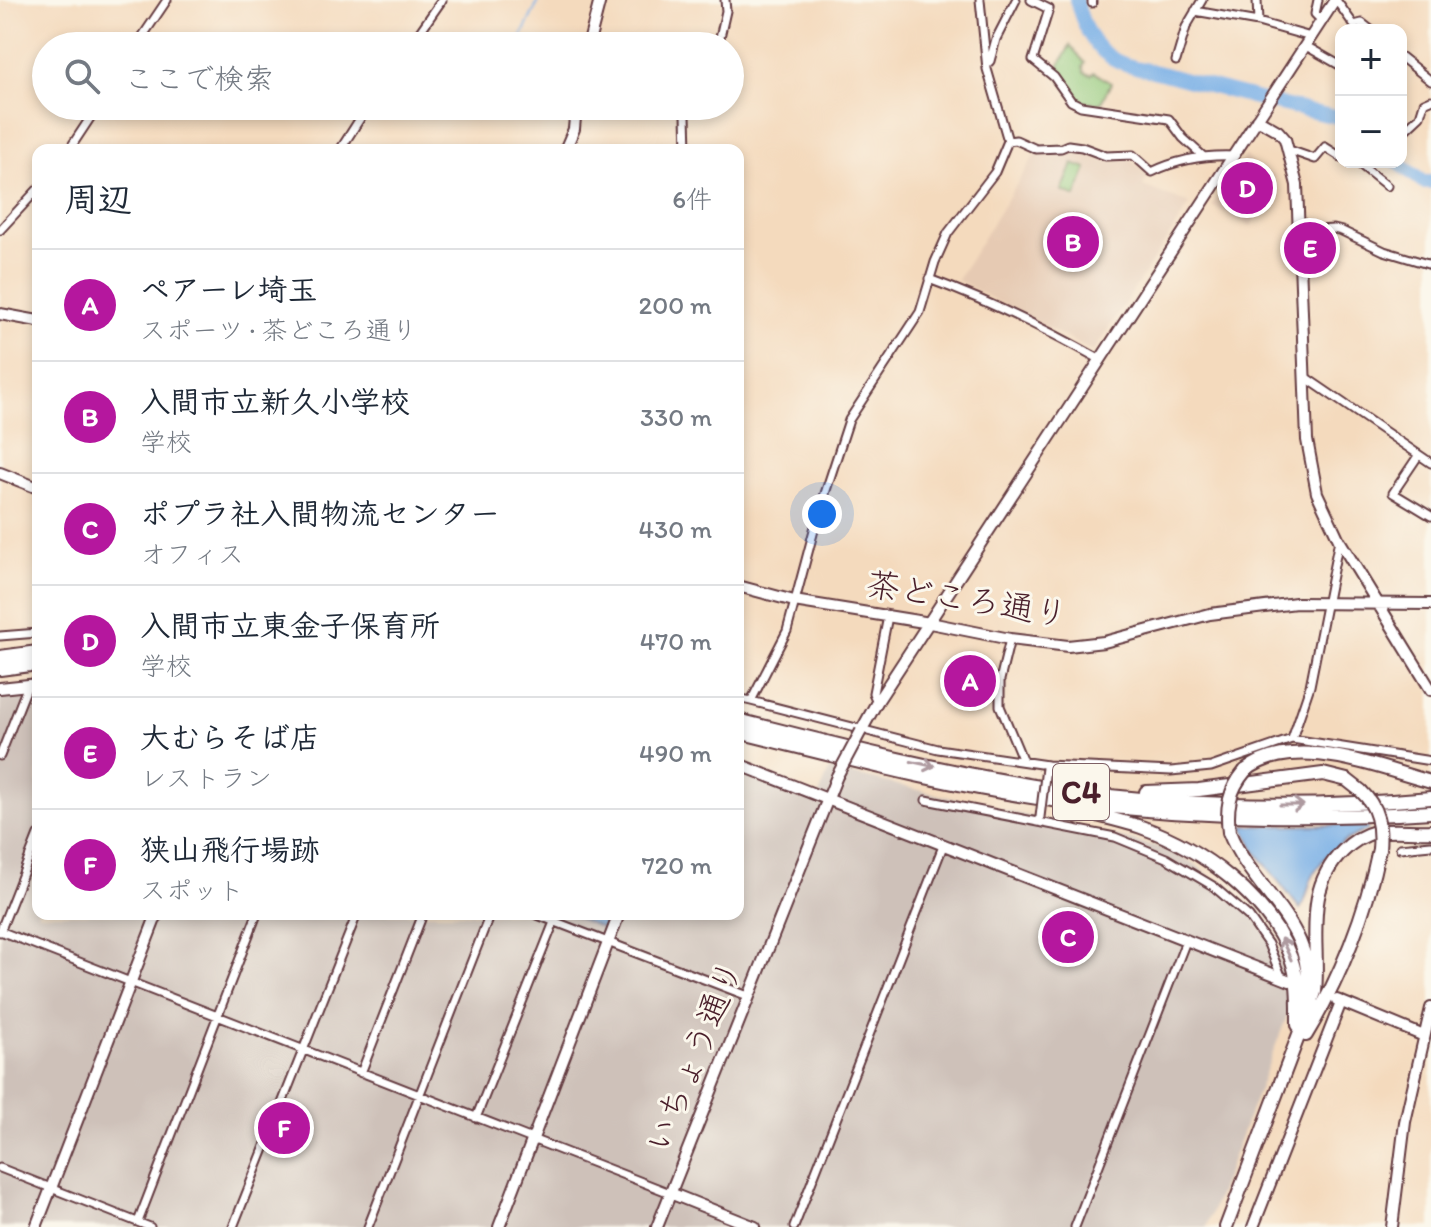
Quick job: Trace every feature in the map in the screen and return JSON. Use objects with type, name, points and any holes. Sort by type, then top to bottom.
[{"type":"highway","points":[[0,657],[32,653]]},
{"type":"highway","points":[[0,669],[32,665]]},
{"type":"highway","name":"C4","points":[[744,721],[983,777],[1098,794],[1244,805],[1431,798]]},
{"type":"highway","name":"C4","points":[[744,733],[960,784],[1058,801],[1163,812],[1305,818],[1431,812]]},
{"type":"highway","points":[[1219,1227],[1307,1000],[1307,966],[1301,943],[1290,920],[1247,865],[1229,832],[1228,801],[1233,788],[1245,771],[1265,759],[1293,753],[1335,757],[1431,782]]},
{"type":"highway","points":[[983,777],[1103,791],[1156,792],[1238,786],[1323,774],[1347,780],[1361,791],[1373,806],[1378,820],[1379,849],[1371,884],[1336,978],[1289,1064]]},
{"type":"highway","points":[[960,784],[1116,819],[1170,839],[1203,859],[1253,901],[1284,943],[1296,976],[1298,1025]]},
{"type":"highway","points":[[1226,1227],[1315,992],[1314,908],[1320,883],[1331,862],[1350,843],[1374,832],[1431,831]]},
{"type":"street","points":[[145,32],[167,0]]},
{"type":"street","points":[[420,32],[442,0]]},
{"type":"street","points":[[592,32],[600,0]]},
{"type":"street","points":[[721,32],[725,0]]},
{"type":"street","points":[[751,701],[787,631],[818,515],[849,420],[920,312],[929,279],[948,233],[995,172],[1008,141],[987,64],[980,0]]},
{"type":"street","points":[[987,64],[1016,0]]},
{"type":"street","points":[[1031,0],[1049,9],[1033,60],[1054,77],[1071,101],[1081,106],[1169,119],[1183,138],[1204,157]]},
{"type":"street","points":[[1176,61],[1186,27],[1202,0]]},
{"type":"street","points":[[1257,0],[1258,22]]},
{"type":"street","points":[[1318,0],[1315,14],[1322,21]]},
{"type":"street","points":[[1336,0],[1353,24]]},
{"type":"street","name":"いちょう通り","points":[[657,1227],[827,799],[877,702],[1336,0]]},
{"type":"street","points":[[1195,11],[1258,22],[1308,41],[1335,61]]},
{"type":"street","points":[[1407,62],[1431,81]]},
{"type":"street","points":[[1407,128],[1420,116],[1424,103],[1431,100]]},
{"type":"street","points":[[1259,116],[1278,131],[1289,150],[1297,185],[1311,471],[1324,513],[1431,690]]},
{"type":"street","points":[[73,144],[89,120]]},
{"type":"street","points":[[344,144],[359,120]]},
{"type":"street","points":[[568,144],[575,120]]},
{"type":"street","points":[[687,120],[687,144]]},
{"type":"street","points":[[1008,141],[1016,140],[1036,149],[1068,145],[1106,156],[1133,155],[1152,172],[1168,164],[1204,157],[1233,156]]},
{"type":"street","points":[[1289,150],[1315,159],[1325,147],[1335,153]]},
{"type":"street","points":[[1361,168],[1387,186]]},
{"type":"street","points":[[0,230],[32,195]]},
{"type":"street","points":[[1300,231],[1342,231],[1384,251],[1431,265]]},
{"type":"street","points":[[929,279],[1044,328],[1101,360]]},
{"type":"street","points":[[0,314],[32,320]]},
{"type":"street","points":[[1305,377],[1431,463]]},
{"type":"street","points":[[1418,456],[1393,493],[1431,516]]},
{"type":"street","points":[[0,473],[32,486]]},
{"type":"street","points":[[1292,739],[1310,686],[1339,540]]},
{"type":"street","name":"茶どころ通り","points":[[744,588],[794,601],[1010,639],[1068,646],[1104,642],[1210,614],[1296,603],[1431,604]]},
{"type":"street","points":[[877,702],[873,693],[888,616]]},
{"type":"street","points":[[0,636],[32,633]]},
{"type":"street","points":[[1010,639],[1000,680],[1000,706],[1023,761]]},
{"type":"street","points":[[0,688],[32,685]]},
{"type":"street","points":[[0,756],[32,687]]},
{"type":"street","points":[[744,699],[938,749],[1047,766],[1171,771],[1211,767],[1292,739],[1431,761]]},
{"type":"street","points":[[744,766],[1286,980]]},
{"type":"street","points":[[1039,820],[1047,766]]},
{"type":"street","points":[[926,800],[1115,837],[1166,858],[1213,886],[1249,917],[1268,944],[1286,980]]},
{"type":"street","points":[[1400,848],[1431,845]]},
{"type":"street","points":[[794,1227],[943,846]]},
{"type":"street","points":[[32,850],[0,931],[755,1227]]},
{"type":"street","points":[[36,1227],[155,920]]},
{"type":"street","points":[[138,1222],[255,920]]},
{"type":"street","points":[[233,1227],[355,920]]},
{"type":"street","points":[[361,1073],[421,920]]},
{"type":"street","points":[[368,1227],[488,920]]},
{"type":"street","points":[[549,920],[748,996]]},
{"type":"street","points":[[499,1227],[617,920]]},
{"type":"street","points":[[476,1118],[554,922]]},
{"type":"street","points":[[1075,1227],[1186,941]]},
{"type":"street","points":[[1253,1227],[1336,1000],[1424,1036]]},
{"type":"street","points":[[1392,1227],[1405,1122],[1431,1008]]},
{"type":"street","points":[[0,1168],[150,1227]]},
{"type":"shaded area","points":[[1078,149],[1102,160],[1129,158],[1148,176],[1143,186],[1190,204],[1093,352],[957,280],[1036,153]]},
{"type":"shaded area","points":[[1245,155],[1259,169],[1274,175],[1267,201],[1251,226],[1212,206]]},
{"type":"shaded area","points":[[32,688],[32,920],[744,920],[744,768],[817,799],[830,769],[1160,847],[1194,863],[1238,899],[1266,930],[1279,952],[1293,994],[1292,1003],[1206,1227],[0,1227],[0,691]]},
{"type":"green space","points":[[1070,45],[1085,63],[1085,73],[1091,75],[1094,72],[1111,83],[1101,103],[1079,100],[1056,73]]},
{"type":"green space","points":[[1073,164],[1087,169],[1076,197],[1062,191]]},
{"type":"water","points":[[1367,825],[1368,830],[1342,843],[1321,863],[1300,909],[1256,852],[1243,826]]},
{"type":"water","points":[[583,920],[605,920],[602,928]]},
{"type":"waterway","points":[[524,32],[539,0]]},
{"type":"waterway","points":[[1076,0],[1092,39],[1103,52],[1117,61],[1335,117]]},
{"type":"waterway","points":[[1405,168],[1423,182],[1431,182]]},
{"type":"place","name":"入間市立東金子保育所","points":[[1247,188]]},
{"type":"place","name":"入間市立新久小学校","points":[[1073,242]]},
{"type":"place","name":"大むらそば店","points":[[1310,248]]},
{"type":"place","name":"ペアーレ埼玉","points":[[970,681]]},
{"type":"place","name":"ポプラ社入間物流センター","points":[[1068,937]]},
{"type":"place","name":"狭山飛行場跡","points":[[284,1128]]}]
